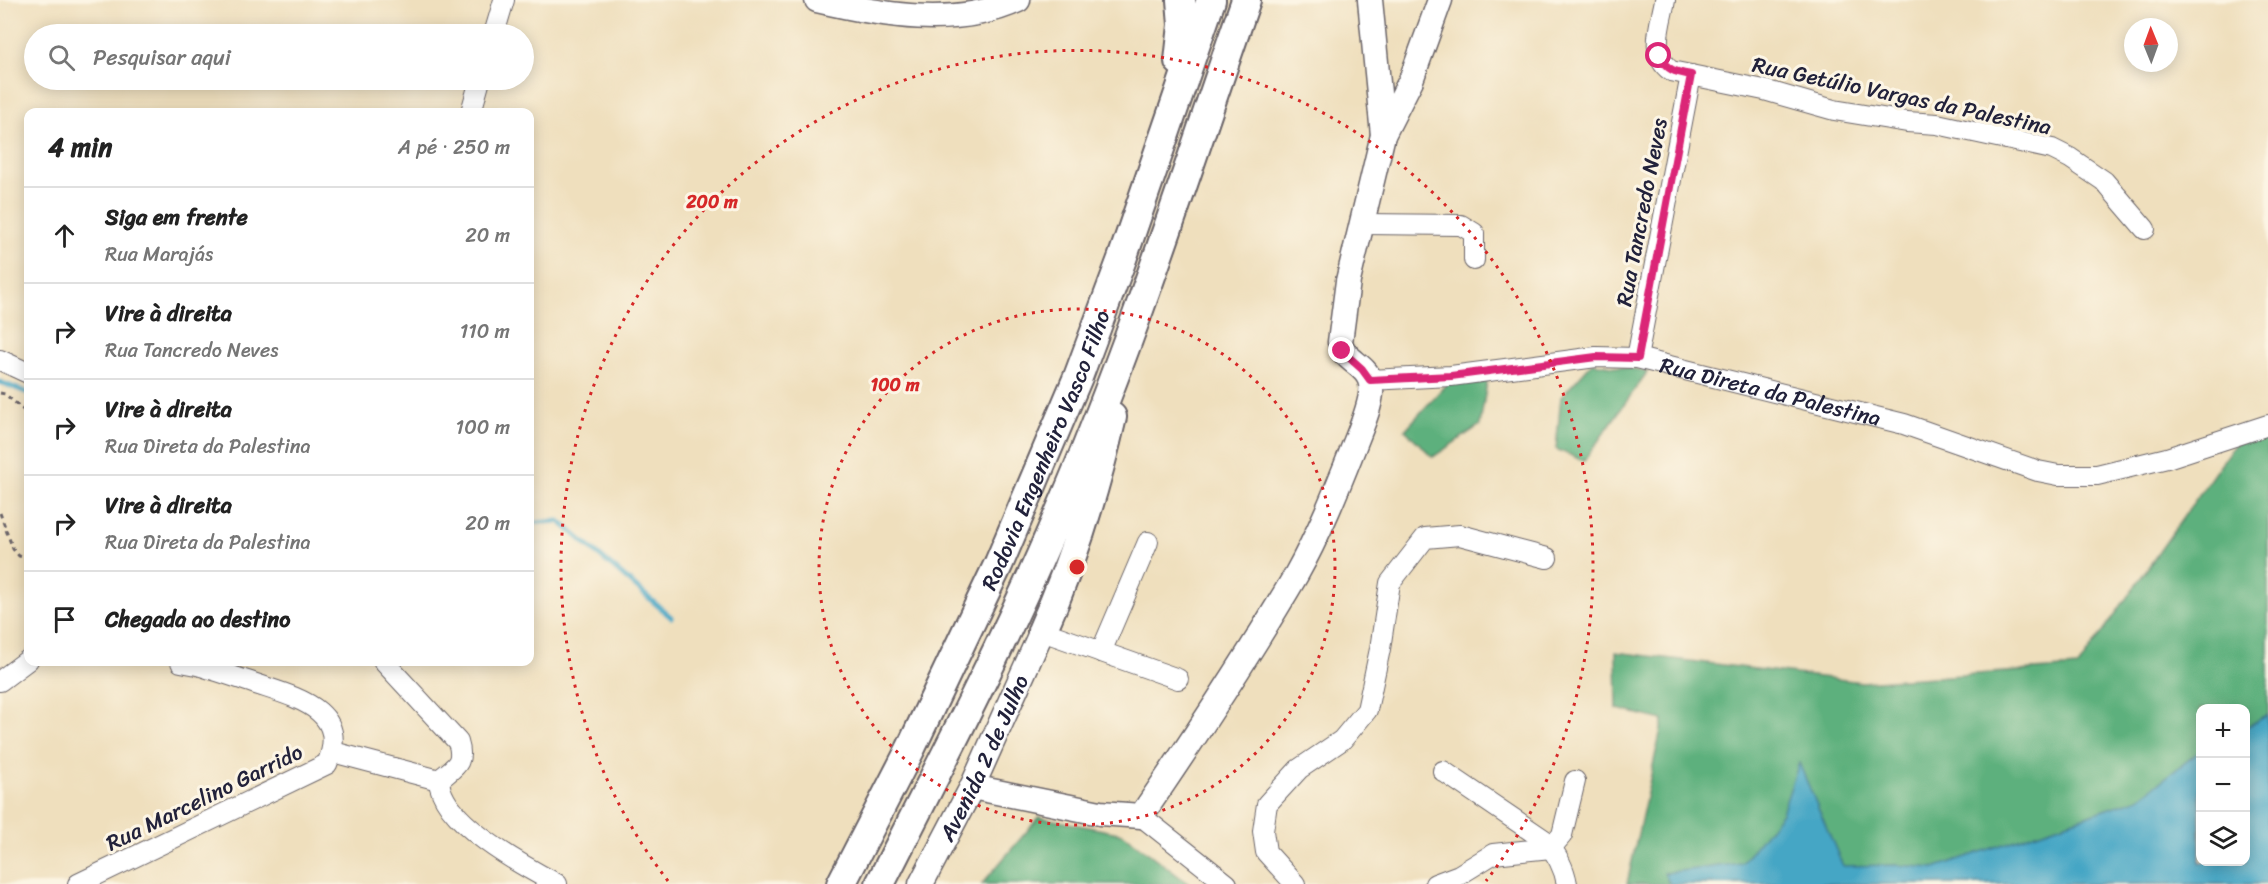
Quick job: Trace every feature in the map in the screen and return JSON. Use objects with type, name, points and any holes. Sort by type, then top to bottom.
[{"type":"highway","points":[[1133,226],[1137,188],[1179,65],[1183,25],[1181,0]]},
{"type":"highway","name":"Rodovia Engenheiro Vasco Filho","points":[[841,884],[910,750],[999,563],[1078,377],[1211,0]]},
{"type":"highway","name":"Rodovia Engenheiro Vasco Filho","points":[[880,884],[969,707],[1058,516],[1134,325],[1246,0]]},
{"type":"highway","points":[[1042,631],[1072,558],[1089,504],[1102,460],[1134,325]]},
{"type":"main road","points":[[817,0],[893,15],[933,17],[974,13],[1018,0]]},
{"type":"main road","points":[[1370,0],[1383,135]]},
{"type":"main road","points":[[972,787],[1100,813],[1142,816],[1211,713],[1297,573],[1336,491],[1365,416],[1371,388],[1370,380],[1362,369],[1342,351],[1340,342],[1348,281],[1383,135],[1411,80],[1440,0]]},
{"type":"main road","name":"Avenida 2 de Julho","points":[[921,884],[972,787],[1042,631]]},
{"type":"street","points":[[497,24],[504,0]]},
{"type":"street","name":"Rua Getúlio Vargas da Palestina","points":[[1665,0],[1657,47],[1665,67],[1671,71],[1764,90],[1844,112],[1907,122],[1937,124],[2052,149],[2104,181],[2145,229]]},
{"type":"street","name":"Rua Tancredo Neves","points":[[1638,358],[1691,75]]},
{"type":"street","points":[[472,108],[477,90]]},
{"type":"street","points":[[1362,224],[1461,225],[1474,233],[1474,260]]},
{"type":"street","name":"Rua Direta da Palestina","points":[[1370,380],[1451,376],[1596,357],[1638,358],[1904,424],[2038,471],[2058,475],[2097,475],[2167,458],[2268,425]]},
{"type":"street","points":[[0,360],[24,371]]},
{"type":"street","points":[[1295,884],[1266,852],[1263,831],[1267,804],[1299,770],[1342,740],[1367,710],[1380,649],[1390,583],[1425,537],[1460,535],[1547,558]]},
{"type":"street","points":[[1101,652],[1148,542]]},
{"type":"street","points":[[1042,631],[1178,679]]},
{"type":"street","points":[[0,681],[24,663]]},
{"type":"street","name":"Rua Marcelino Garrido","points":[[78,884],[327,764],[333,752],[333,740],[330,726],[321,713],[304,700],[201,666]]},
{"type":"street","points":[[388,666],[458,742],[461,752],[459,764],[439,780]]},
{"type":"street","points":[[333,752],[439,780]]},
{"type":"street","points":[[1443,771],[1546,841],[1565,871],[1567,884]]},
{"type":"street","points":[[439,780],[441,796],[474,832],[517,862],[557,884]]},
{"type":"street","points":[[1435,884],[1459,876],[1493,854],[1551,848],[1562,835],[1575,781]]},
{"type":"street","points":[[1142,816],[1227,884]]},
{"type":"path","points":[[0,393],[5,394],[24,411]]},
{"type":"path","points":[[0,513],[13,549],[19,556],[24,557]]},
{"type":"green space","points":[[1592,363],[1648,371],[1584,461],[1556,449],[1561,397]]},
{"type":"green space","points":[[1488,376],[1480,425],[1433,457],[1405,430],[1449,381]]},
{"type":"green space","points":[[2268,435],[2268,884],[1627,884],[1663,720],[1617,709],[1616,652],[1862,682],[2078,667],[2234,445]]},
{"type":"green space","points":[[1039,817],[1123,834],[1189,884],[982,884]]},
{"type":"water","points":[[2268,715],[2268,884],[1670,884],[1664,873],[1742,863],[1782,813],[1799,763],[1843,866],[1897,865],[1934,868],[2139,798],[2196,754],[2196,866],[2250,866],[2250,725]]},
{"type":"waterway","points":[[0,382],[24,391]]},
{"type":"waterway","points":[[534,523],[559,521],[671,617]]},
{"type":"route","points":[[1342,351],[1362,369],[1370,380],[1490,372],[1580,358],[1621,356],[1638,358],[1691,75],[1671,71],[1665,67],[1659,56]]}]
